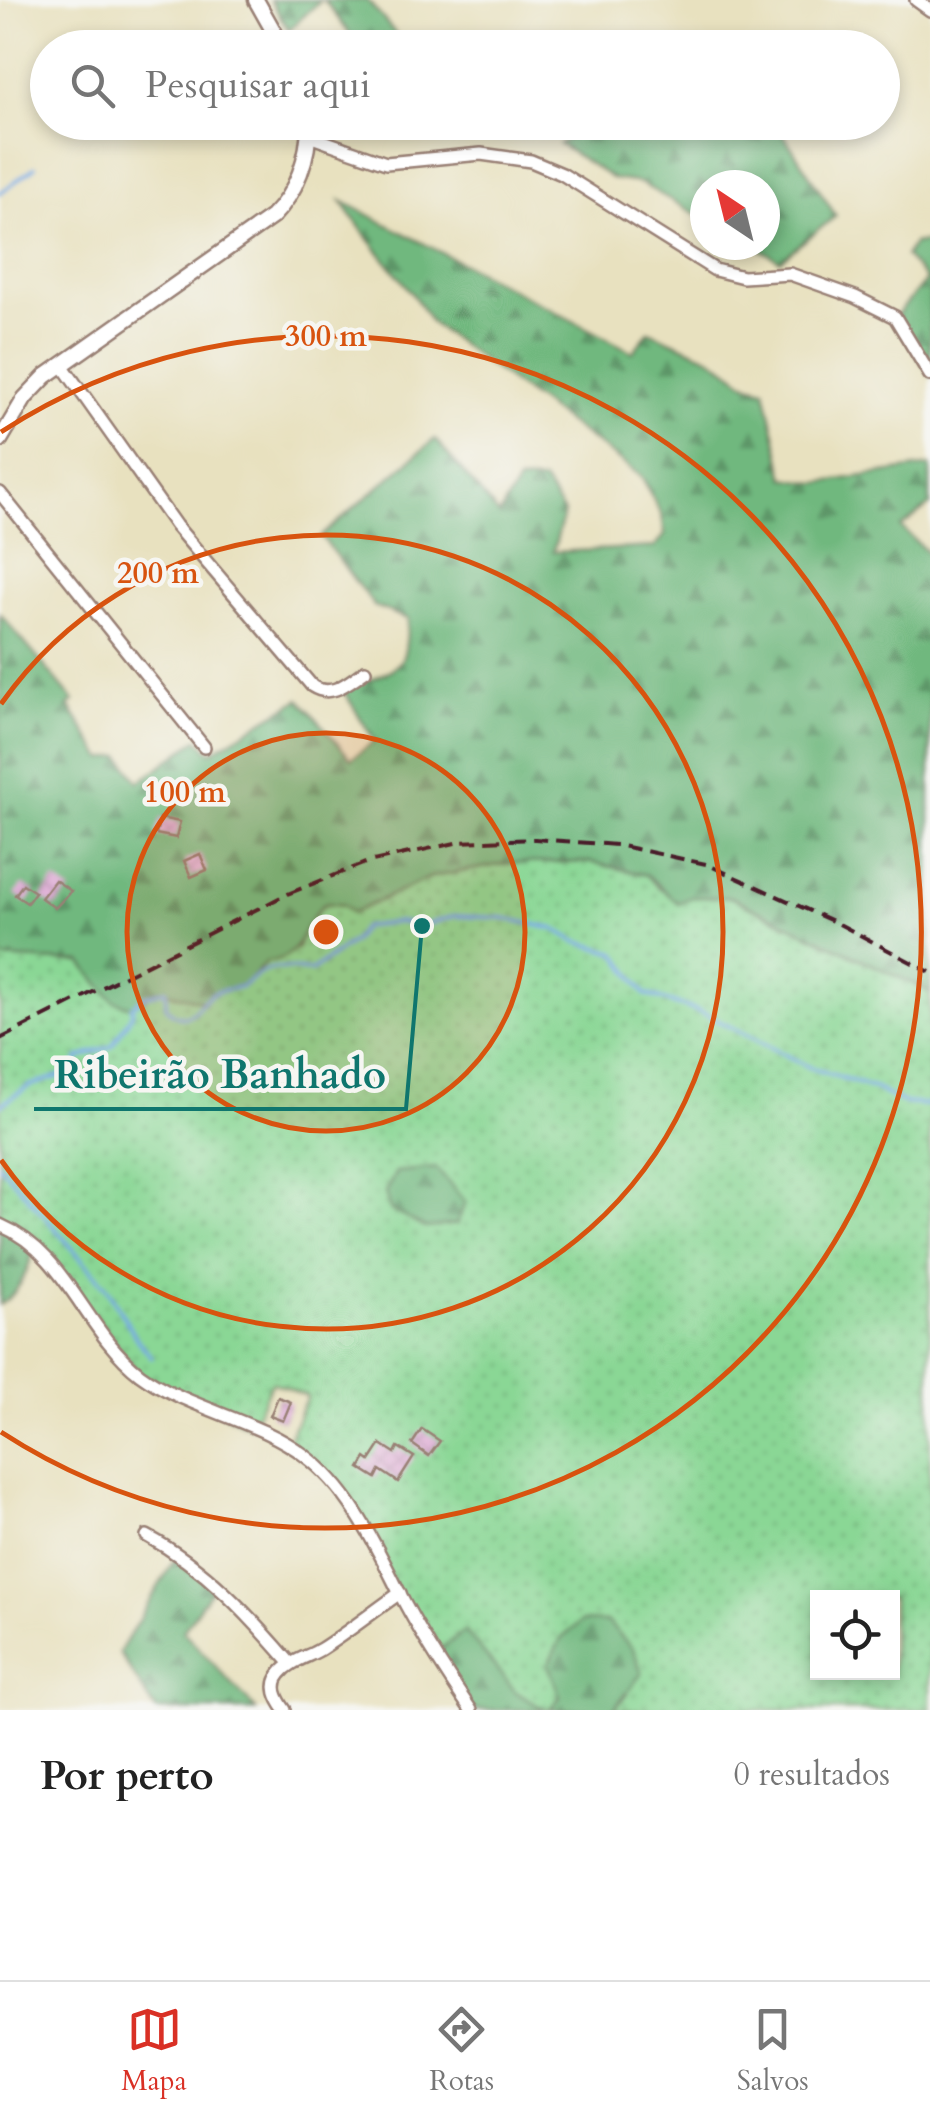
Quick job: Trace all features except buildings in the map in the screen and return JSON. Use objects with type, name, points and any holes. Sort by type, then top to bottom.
[{"type":"street","points":[[256,0],[274,30]]},
{"type":"street","points":[[916,0],[930,10]]},
{"type":"street","points":[[0,440],[25,398],[62,366],[284,206],[298,178],[307,140]]},
{"type":"street","points":[[334,140],[386,163],[481,154],[518,156],[562,174],[715,270],[743,277],[790,274],[854,296],[895,317],[930,375]]},
{"type":"street","points":[[62,366],[176,526],[312,686],[330,692],[365,671]]},
{"type":"street","points":[[0,493],[204,747]]},
{"type":"street","points":[[0,1225],[26,1238],[47,1258],[140,1374],[287,1443],[336,1484],[384,1558],[434,1654],[471,1710]]},
{"type":"street","points":[[147,1536],[229,1596],[292,1664]]},
{"type":"street","points":[[285,1710],[276,1698],[274,1684],[280,1674],[400,1593]]},
{"type":"green space","points":[[270,0],[321,0],[289,30]]},
{"type":"green space","points":[[324,0],[367,0],[393,30],[347,30]]},
{"type":"green space","points":[[566,140],[787,140],[836,216],[780,260],[780,170],[690,170],[690,211],[640,183],[613,179],[559,144]]},
{"type":"green space","points":[[342,201],[633,352],[649,331],[712,358],[749,385],[765,389],[785,478],[817,483],[930,466],[930,505],[901,527],[930,555],[930,992],[731,897],[692,897],[678,903],[647,875],[590,862],[510,863],[431,877],[352,913],[344,905],[325,903],[288,954],[266,962],[246,984],[213,993],[204,1002],[159,990],[132,1007],[114,1001],[81,962],[0,958],[0,614],[74,701],[69,706],[103,759],[121,756],[139,782],[198,739],[211,752],[300,699],[351,759],[375,741],[341,687],[362,673],[368,681],[398,665],[404,652],[408,619],[374,606],[321,536],[435,439],[499,515],[518,482],[543,481],[564,513],[553,552],[655,547],[665,535],[662,516],[641,476],[431,323]]},
{"type":"green space","points":[[930,241],[930,375],[895,317],[926,280],[905,256],[913,244]]},
{"type":"green space","points":[[590,862],[647,875],[658,888],[692,897],[730,897],[930,992],[930,1710],[613,1710],[627,1695],[560,1697],[550,1710],[545,1710],[516,1693],[465,1631],[434,1654],[335,1484],[287,1443],[307,1396],[272,1382],[250,1427],[140,1374],[59,1270],[0,1225],[0,958],[82,962],[114,1001],[143,997],[159,990],[232,990],[256,974],[266,961],[298,948],[303,929],[325,903],[344,905],[353,913],[431,877],[510,863]]},
{"type":"green space","points":[[436,1168],[465,1202],[457,1224],[425,1228],[390,1210],[385,1193],[396,1172]]},
{"type":"green space","points":[[0,1225],[36,1245],[19,1286],[0,1305]]},
{"type":"green space","points":[[177,1555],[215,1584],[183,1631],[256,1710],[156,1710],[119,1653]]},
{"type":"green space","points":[[582,1621],[607,1622],[633,1649],[642,1673],[613,1710],[550,1710],[560,1697],[548,1664],[561,1639]]},
{"type":"green space","points":[[465,1631],[516,1692],[545,1710],[471,1710],[434,1654]]},
{"type":"waterway","points":[[0,193],[35,167]]},
{"type":"waterway","points":[[0,1105],[29,1086],[69,1073],[79,1058],[112,1046],[132,1014],[132,1007],[143,997],[166,990],[166,1008],[187,1016],[212,994],[239,987],[266,970],[311,971],[353,941],[363,927],[398,922],[422,926],[454,916],[504,918],[555,929],[575,941],[616,953],[645,994],[701,1012],[809,1067],[876,1089],[903,1103],[930,1105]]},
{"type":"waterway","points":[[0,1165],[106,1287],[152,1357]]},
{"type":"railway","points":[[0,1039],[285,895],[368,862],[460,842],[535,839],[617,845],[706,864],[839,924],[930,972]]},
{"type":"place","name":"Ribeirão Banhado","points":[[422,926]]}]
